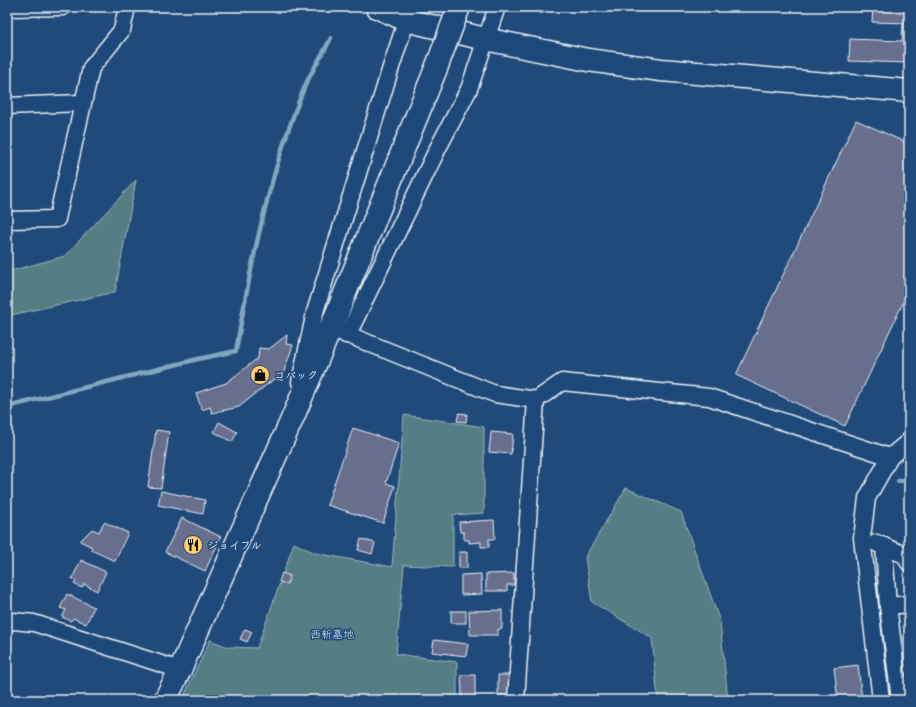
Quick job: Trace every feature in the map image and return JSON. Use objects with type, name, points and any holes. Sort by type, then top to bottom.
[{"type":"street","points":[[7,8],[62,7]]},
{"type":"street","points":[[7,220],[57,219],[91,68],[122,30],[127,7]]},
{"type":"street","points":[[377,7],[409,13],[485,39],[588,60],[661,70],[909,91]]},
{"type":"street","points":[[165,700],[180,670],[293,417],[338,331],[458,7]]},
{"type":"street","points":[[338,331],[353,324],[438,148],[469,89],[497,7]]},
{"type":"street","points":[[293,417],[315,312],[409,13]]},
{"type":"street","points":[[7,106],[82,103]]},
{"type":"street","points":[[338,331],[495,394],[536,400],[562,382],[709,397],[890,457]]},
{"type":"street","points":[[516,700],[536,400]]},
{"type":"street","points":[[881,700],[862,538],[866,498],[890,457],[909,441]]},
{"type":"street","points":[[862,538],[905,555],[909,563]]},
{"type":"street","points":[[884,546],[888,606],[903,674],[900,700]]},
{"type":"street","points":[[888,606],[909,604]]},
{"type":"street","points":[[7,623],[13,621],[34,623],[180,670]]},
{"type":"green space","points":[[136,180],[115,292],[7,316],[7,272],[65,256]]},
{"type":"green space","name":"西新墓地","points":[[404,415],[484,427],[484,513],[453,515],[453,567],[404,565],[396,654],[457,662],[457,700],[182,700],[210,640],[228,647],[257,648],[294,543],[315,553],[392,567]]},
{"type":"green space","points":[[626,488],[681,512],[720,622],[728,700],[658,700],[652,638],[592,602],[585,557]]},
{"type":"building","points":[[873,7],[909,7],[909,23],[872,22]]},
{"type":"building","points":[[903,23],[909,23],[909,63],[849,61],[850,39],[902,41]]},
{"type":"building","points":[[856,120],[909,144],[909,290],[845,426],[736,375]]},
{"type":"building","name":"コバック","points":[[287,335],[286,344],[293,345],[284,371],[283,380],[274,379],[239,407],[212,413],[210,407],[202,410],[196,393],[226,383],[258,358],[259,348],[269,349]]},
{"type":"building","points":[[459,413],[467,414],[466,422],[457,421]]},
{"type":"building","points":[[219,422],[237,432],[232,442],[214,432]]},
{"type":"building","points":[[353,428],[399,443],[386,483],[395,486],[383,523],[327,505]]},
{"type":"building","points":[[156,430],[169,432],[161,488],[148,487]]},
{"type":"building","points":[[491,432],[513,434],[511,454],[489,452]]},
{"type":"building","points":[[161,491],[205,500],[203,514],[158,505]]},
{"type":"building","name":"ジョイフル","points":[[182,518],[221,537],[205,571],[165,552]]},
{"type":"building","points":[[494,520],[495,539],[489,539],[489,547],[481,547],[481,542],[469,543],[469,540],[464,540],[464,532],[460,532],[459,522]]},
{"type":"building","points":[[104,522],[128,533],[115,561],[91,550],[92,547],[80,541],[92,529],[99,532]]},
{"type":"building","points":[[361,539],[375,543],[372,554],[358,550]]},
{"type":"building","points":[[459,552],[467,552],[467,568],[459,568]]},
{"type":"building","points":[[81,560],[106,572],[97,591],[84,584],[82,588],[74,584],[76,581],[72,579]]},
{"type":"building","points":[[282,573],[290,576],[287,584],[279,582]]},
{"type":"building","points":[[514,573],[514,585],[507,585],[507,591],[486,591],[486,574]]},
{"type":"building","points":[[481,574],[482,594],[461,595],[461,575]]},
{"type":"building","points":[[67,594],[94,607],[86,624],[73,618],[71,621],[62,617],[66,610],[60,608]]},
{"type":"building","points":[[502,610],[502,629],[498,629],[498,635],[470,635],[469,611]]},
{"type":"building","points":[[451,611],[466,611],[466,623],[451,623]]},
{"type":"building","points":[[245,629],[252,632],[247,642],[240,639]]},
{"type":"building","points":[[906,635],[909,635],[909,653],[908,653]]},
{"type":"building","points":[[434,640],[468,644],[466,656],[432,652]]},
{"type":"building","points":[[858,665],[862,700],[838,700],[834,668]]},
{"type":"building","points":[[461,675],[475,675],[475,697],[462,697]]},
{"type":"building","points":[[498,675],[509,675],[508,695],[498,695]]},
{"type":"waterway","points":[[541,12],[550,7]]},
{"type":"waterway","points":[[7,407],[198,359],[236,351],[255,250],[282,150],[305,86],[331,38]]},
{"type":"waterway","points":[[898,481],[909,480]]},
{"type":"waterway","points":[[888,690],[889,700]]},
{"type":"place","name":"コバック","points":[[260,375]]},
{"type":"place","name":"ジョイフル","points":[[193,545]]}]
